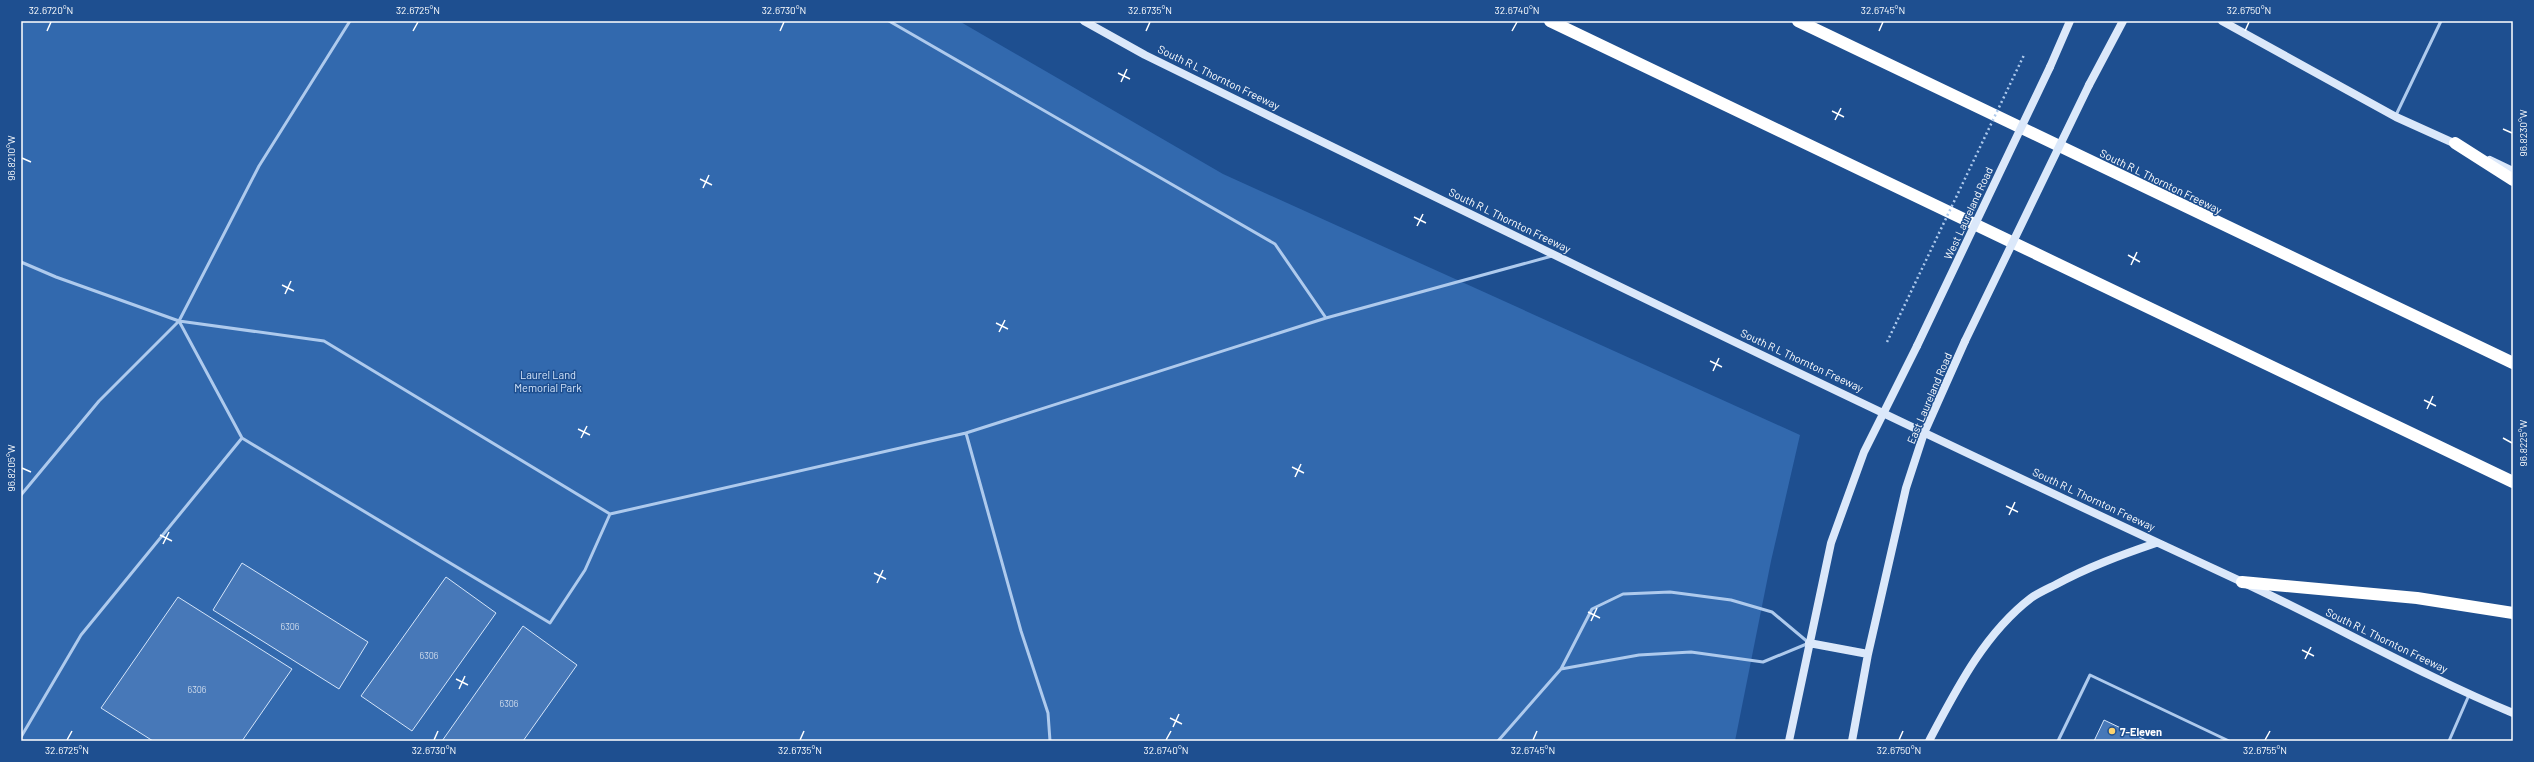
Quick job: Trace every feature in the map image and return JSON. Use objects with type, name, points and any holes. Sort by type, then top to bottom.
[{"type":"highway","points":[[1550,21],[2513,482]]},
{"type":"highway","name":"South R L Thornton Freeway","points":[[1798,21],[2513,363]]},
{"type":"highway","points":[[2455,143],[2513,180]]},
{"type":"highway","points":[[2242,582],[2417,598],[2513,613]]},
{"type":"main road","name":"South R L Thornton Freeway","points":[[1084,21],[1152,58],[1553,256],[2156,543],[2242,582],[2469,695],[2513,713]]},
{"type":"main road","name":"West Laureland Road","points":[[1882,413],[1917,346],[2050,67],[2070,21]]},
{"type":"main road","name":"East Laureland Road","points":[[1852,741],[1868,654],[1906,488],[1924,433],[1965,341],[2089,85],[2123,21]]},
{"type":"main road","points":[[2222,21],[2233,24],[2396,117],[2513,171]]},
{"type":"main road","points":[[1789,741],[1831,543],[1858,466],[1882,413]]},
{"type":"main road","points":[[1929,741],[1954,694],[1992,636],[2031,598],[2081,570],[2156,543]]},
{"type":"main road","points":[[1809,644],[1868,654]]},
{"type":"lane","points":[[21,495],[99,401],[179,321],[260,166],[350,21]]},
{"type":"lane","points":[[889,21],[1275,244],[1326,318]]},
{"type":"lane","points":[[2396,117],[2441,21]]},
{"type":"lane","points":[[21,262],[56,278],[179,321],[324,341],[610,514],[966,433],[1326,318],[1553,256]]},
{"type":"lane","points":[[179,321],[242,438],[550,623],[585,570],[610,514]]},
{"type":"lane","points":[[966,433],[1021,631],[1048,713],[1050,741]]},
{"type":"lane","points":[[21,737],[81,635],[242,438]]},
{"type":"lane","points":[[1498,741],[1561,669],[1592,609],[1623,594],[1670,592],[1731,600],[1772,612],[1809,644],[1763,662],[1691,652],[1639,655],[1561,669]]},
{"type":"lane","points":[[2058,741],[2090,675],[2229,741]]},
{"type":"lane","points":[[2449,741],[2469,695]]},
{"type":"path","points":[[1887,342],[2024,55]]},
{"type":"green space","name":"Laurel Land Memorial Park","points":[[21,21],[959,21],[1223,174],[1800,435],[1771,561],[1735,741],[21,741]]},
{"type":"building","points":[[242,563],[368,642],[339,689],[213,610]]},
{"type":"building","points":[[446,577],[496,613],[412,731],[361,696]]},
{"type":"building","points":[[178,597],[292,669],[242,741],[153,741],[101,708]]},
{"type":"building","points":[[523,626],[577,665],[523,741],[442,741]]},
{"type":"building","name":"7-Eleven","points":[[2104,720],[2148,741],[2094,741]]},
{"type":"place","name":"7-Eleven","points":[[2112,731]]}]
